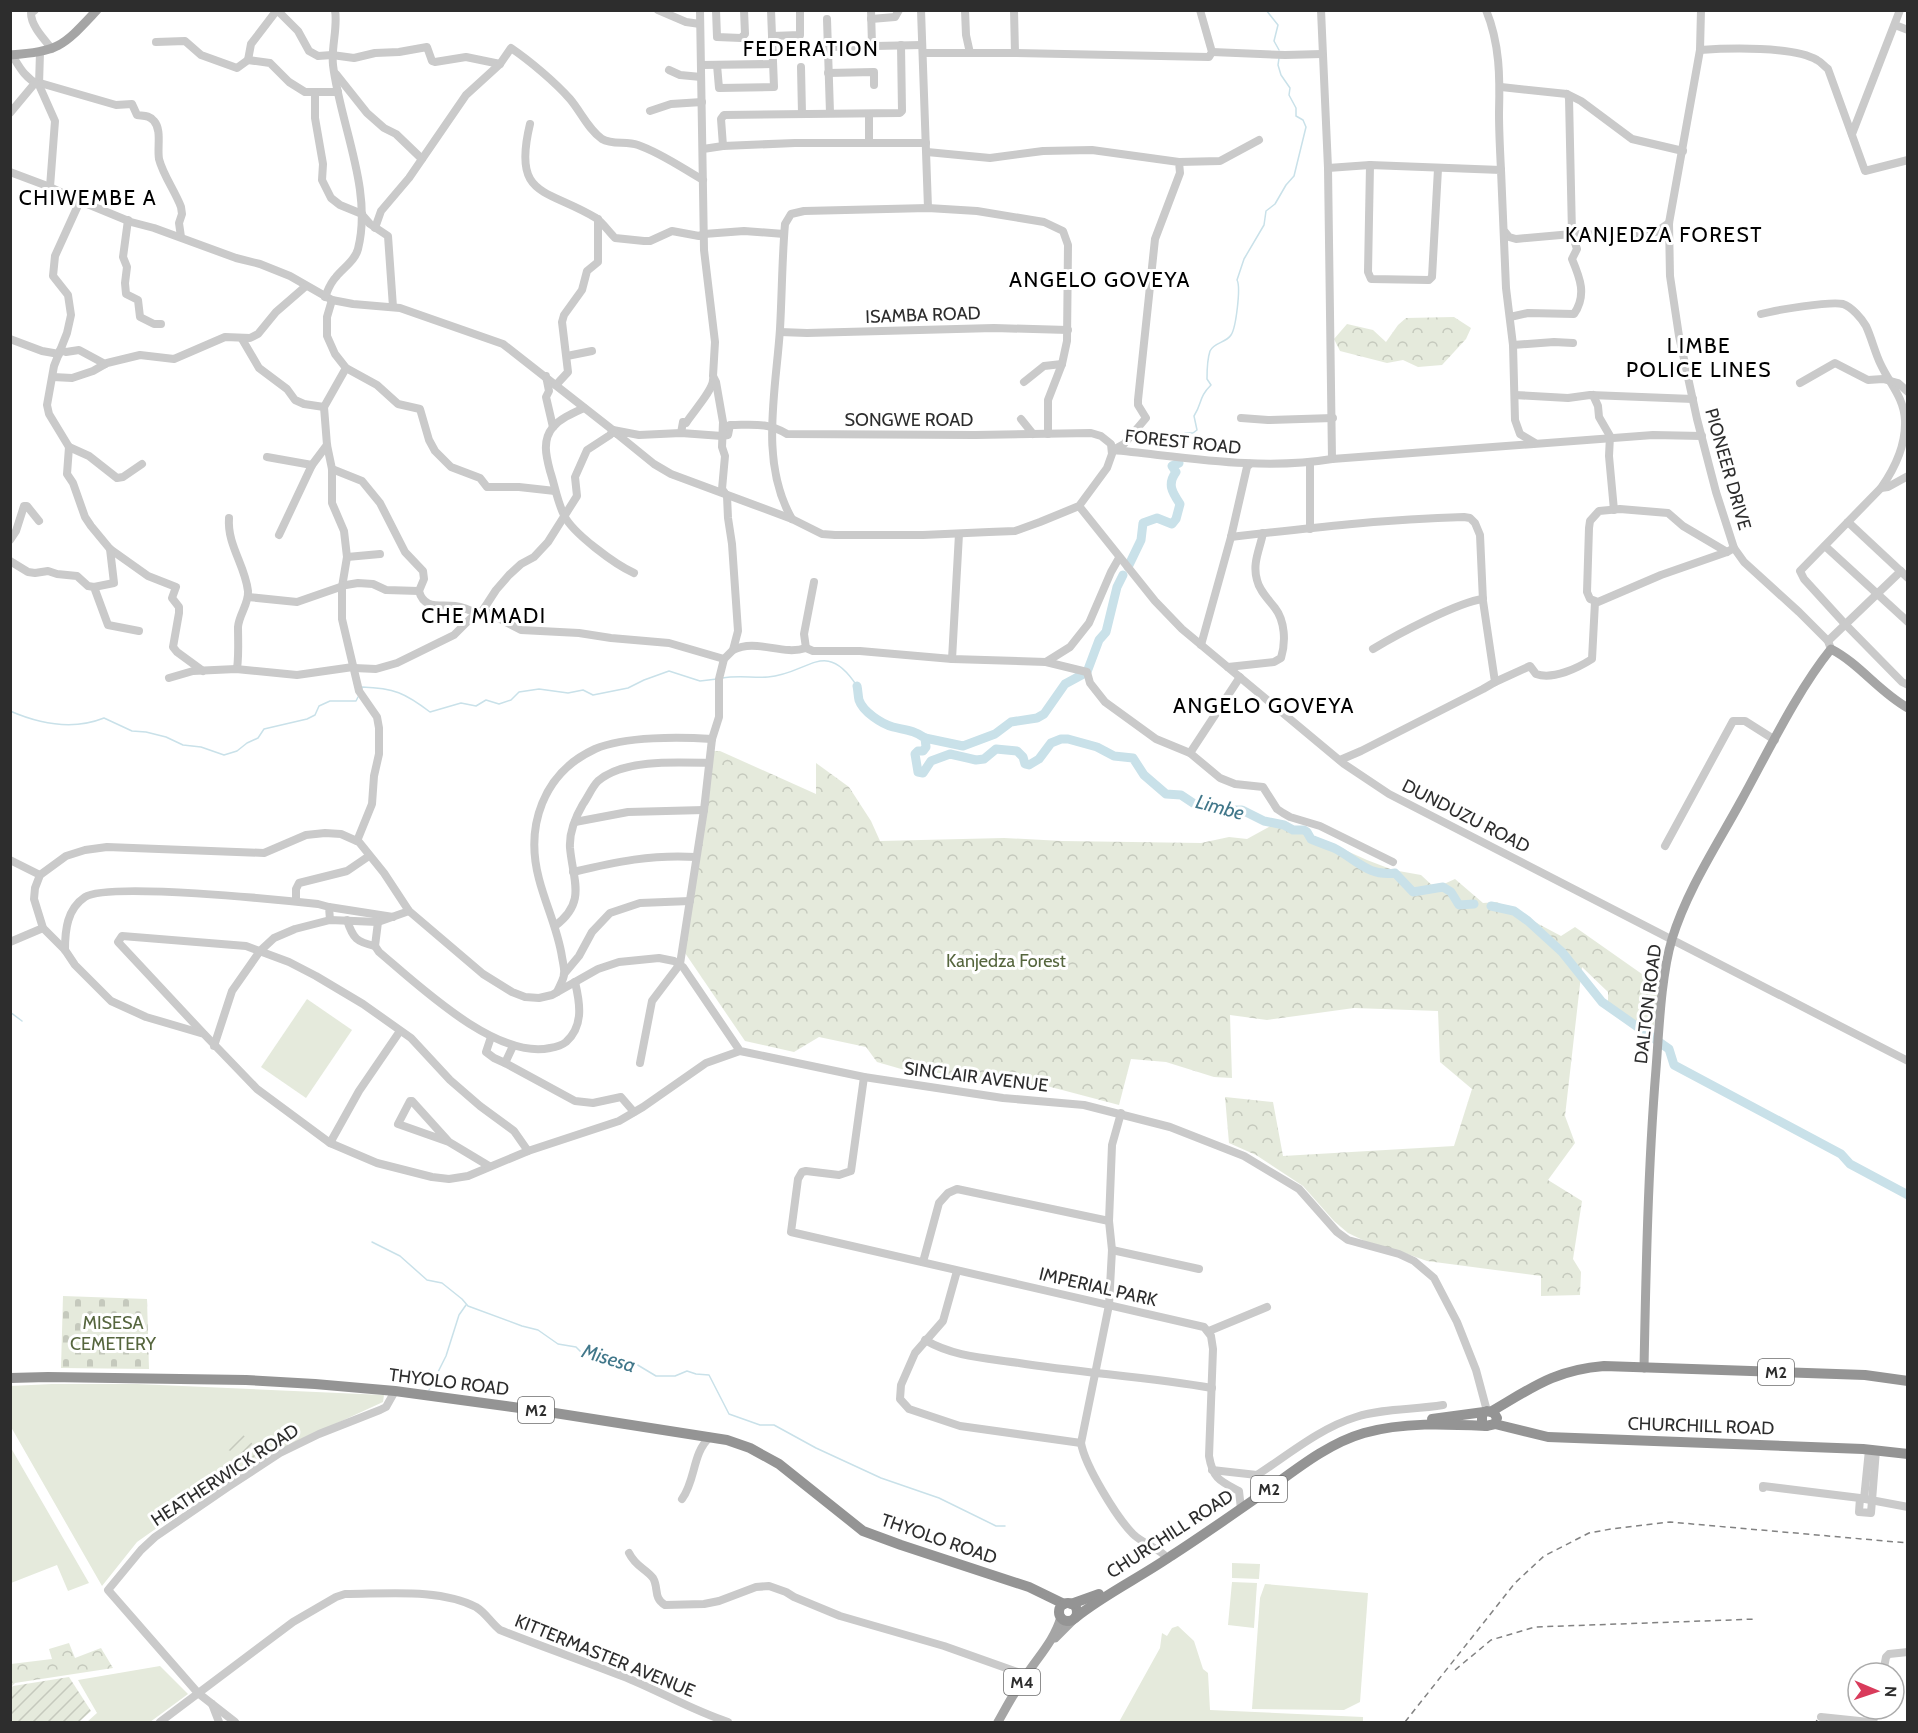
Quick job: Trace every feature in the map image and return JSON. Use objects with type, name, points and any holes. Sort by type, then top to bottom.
[{"type":"highway","name":"M2","points":[[1488,1411],[1549,1378],[1567,1371],[1604,1366],[1865,1375],[1908,1381]]},
{"type":"highway","name":"THYOLO ROAD","points":[[10,1378],[246,1380],[395,1391],[710,1437],[736,1443],[766,1456],[791,1472],[863,1530],[901,1545],[1024,1585],[1064,1610]]},
{"type":"highway","points":[[1488,1411],[1481,1420],[1491,1425]]},
{"type":"highway","name":"CHURCHILL ROAD","points":[[1074,1619],[1103,1596],[1166,1557],[1322,1448],[1346,1435],[1382,1425],[1488,1411]]},
{"type":"highway","name":"CHURCHILL ROAD","points":[[1240,1505],[1332,1447],[1364,1433],[1396,1427],[1491,1425],[1548,1437],[1872,1450],[1908,1454]]},
{"type":"highway","name":"CHURCHILL ROAD","points":[[1064,1610],[1102,1593],[1166,1557]]},
{"type":"highway","name":"M2","points":[[1064,1610],[1065,1621],[1074,1619]]},
{"type":"highway","points":[[1064,1610],[1077,1612],[1074,1619]]},
{"type":"main road","points":[[11,55],[51,50],[64,44],[97,10]]},
{"type":"main road","points":[[1829,645],[1845,656],[1875,684],[1908,708]]},
{"type":"main road","name":"DALTON ROAD","points":[[1644,1368],[1647,1231],[1656,1059],[1672,939],[1687,901],[1829,645]]},
{"type":"main road","name":"M4","points":[[998,1722],[1048,1644],[1058,1627],[1064,1610]]},
{"type":"main road","name":"M4","points":[[1048,1644],[1074,1619]]},
{"type":"street","points":[[35,10],[31,16],[51,50]]},
{"type":"street","points":[[248,60],[251,44],[277,10],[298,32],[312,53],[318,56],[354,58],[375,53],[427,47],[432,61],[435,62],[466,57],[500,64]]},
{"type":"street","points":[[335,10],[332,55],[338,92],[353,148],[362,215],[356,255],[334,278],[328,299],[327,336],[335,354],[346,368],[377,385],[400,406],[420,409],[429,440],[435,451],[452,467],[480,478],[487,487],[519,487],[555,491]]},
{"type":"street","points":[[658,10],[686,22],[700,24]]},
{"type":"street","points":[[681,433],[683,422],[686,423],[714,384],[715,342],[708,293],[704,234],[700,10]]},
{"type":"street","points":[[716,10],[717,36],[741,38],[745,34],[744,10]]},
{"type":"street","points":[[717,65],[718,85],[722,89],[774,87],[771,10]]},
{"type":"street","points":[[772,36],[800,34],[800,10]]},
{"type":"street","points":[[872,45],[871,15],[895,17],[899,10]]},
{"type":"street","points":[[921,10],[928,208]]},
{"type":"street","points":[[965,10],[966,35],[970,53]]},
{"type":"street","points":[[1014,10],[1015,52]]},
{"type":"street","points":[[828,47],[901,45],[970,53],[1209,57],[1212,52],[1200,10]]},
{"type":"street","points":[[1321,10],[1328,168],[1332,459]]},
{"type":"street","points":[[1486,10],[1494,32],[1501,87],[1499,113],[1506,288],[1513,345],[1516,426],[1520,434],[1535,443]]},
{"type":"street","name":"PIONEER DRIVE","points":[[1701,10],[1700,50],[1669,223],[1670,276],[1679,336],[1731,550],[1799,612],[1829,645]]},
{"type":"street","points":[[1852,134],[1900,10]]},
{"type":"street","points":[[827,19],[830,113]]},
{"type":"street","points":[[1895,25],[1908,30]]},
{"type":"street","points":[[156,42],[185,41],[201,55],[234,68],[248,60],[270,63],[296,88],[315,93],[338,92]]},
{"type":"street","points":[[723,146],[722,119],[724,115],[900,114],[902,111],[901,45]]},
{"type":"street","points":[[375,228],[381,211],[422,159],[466,95],[500,64],[512,48],[559,87],[601,138],[608,142],[623,142],[644,147],[703,180]]},
{"type":"street","points":[[1700,50],[1727,48],[1769,51],[1799,54],[1819,60],[1828,69],[1865,171],[1908,160]]},
{"type":"street","points":[[39,52],[38,84],[54,121],[50,187]]},
{"type":"street","points":[[1212,52],[1322,54]]},
{"type":"street","points":[[11,55],[22,72],[38,84],[116,105],[132,104],[136,115],[147,116],[153,120],[158,130],[157,146],[161,166],[181,207],[182,214],[179,223],[181,237]]},
{"type":"street","points":[[701,65],[773,64]]},
{"type":"street","points":[[334,67],[345,87],[367,113],[384,128],[396,134],[422,159]]},
{"type":"street","points":[[801,67],[802,114]]},
{"type":"street","points":[[669,70],[680,75],[701,76]]},
{"type":"street","points":[[828,73],[874,72],[874,85]]},
{"type":"street","points":[[10,113],[38,84]]},
{"type":"street","points":[[1501,87],[1567,94],[1581,101],[1632,140],[1683,151]]},
{"type":"street","points":[[315,93],[315,111],[323,164],[322,180],[331,198],[362,215],[366,221],[389,238],[393,307]]},
{"type":"street","points":[[1510,317],[1528,313],[1558,315],[1575,313],[1581,298],[1582,281],[1572,260],[1577,249],[1572,234],[1569,98],[1567,94]]},
{"type":"street","points":[[650,111],[671,104],[702,102]]},
{"type":"street","points":[[869,114],[869,143]]},
{"type":"street","points":[[530,124],[525,163],[526,172],[532,183],[575,209],[598,219],[612,235],[619,239],[650,241],[672,231],[699,236],[744,231],[784,234]]},
{"type":"street","points":[[927,152],[990,158],[1043,151],[1092,150],[1179,162],[1220,161],[1259,140]]},
{"type":"street","points":[[703,149],[795,143],[926,143]]},
{"type":"street","points":[[10,172],[128,220],[270,268],[290,276],[328,299],[353,304],[393,307],[503,344],[654,464],[671,474],[792,519],[822,534],[959,534],[1015,531],[1079,506],[1107,468],[1113,450],[1124,444],[1146,418],[1138,405],[1138,400],[1152,258],[1155,239],[1180,173],[1179,162]]},
{"type":"street","points":[[1328,168],[1370,165],[1501,170]]},
{"type":"street","points":[[1370,165],[1368,272],[1371,279],[1429,280],[1432,277],[1438,169]]},
{"type":"street","points":[[80,201],[53,262],[53,276],[66,291],[70,300],[69,324],[54,366],[47,408],[69,447],[67,474],[74,483],[86,518],[110,549],[147,576],[176,587],[172,600],[179,607],[179,613],[173,646],[177,652],[203,671]]},
{"type":"street","points":[[792,519],[779,493],[772,426],[780,332],[784,234],[788,217],[798,211],[928,208],[977,211],[1044,222],[1063,231],[1068,245],[1068,330],[1062,364],[1048,400],[1048,434]]},
{"type":"street","points":[[556,385],[568,374],[562,322],[564,315],[582,290],[587,271],[598,262],[598,219]]},
{"type":"street","points":[[128,220],[123,257],[127,267],[126,294],[138,300],[140,317],[154,324],[161,324]]},
{"type":"street","points":[[1505,232],[1509,237],[1516,239],[1572,234],[1614,235],[1656,232],[1669,223]]},
{"type":"street","points":[[53,377],[72,378],[105,364],[144,354],[174,359],[225,338],[250,338],[306,286]]},
{"type":"street","points":[[1761,314],[1826,304],[1844,304],[1856,313],[1866,326],[1882,367],[1900,396],[1905,418],[1904,440],[1889,476],[1881,488],[1800,571],[1804,579],[1845,624],[1902,682],[1908,685]]},
{"type":"street","name":"ISAMBA ROAD","points":[[780,332],[994,328],[1068,330]]},
{"type":"street","points":[[10,339],[44,352],[79,350],[105,364]]},
{"type":"street","points":[[242,339],[259,368],[287,389],[295,400],[324,407]]},
{"type":"street","points":[[1513,345],[1573,343]]},
{"type":"street","points":[[567,356],[592,351]]},
{"type":"street","points":[[1800,383],[1835,363],[1868,380],[1882,379],[1898,383],[1908,392]]},
{"type":"street","points":[[1024,382],[1044,366],[1062,364]]},
{"type":"street","points":[[346,368],[324,407],[327,445],[332,469],[332,503],[344,531],[347,556],[342,586],[342,619],[359,691],[377,718],[379,754],[371,807],[357,841]]},
{"type":"street","points":[[546,376],[549,391],[546,397],[553,427]]},
{"type":"street","points":[[713,376],[723,422],[722,447],[725,456],[723,489],[727,496],[732,544],[738,631],[733,650]]},
{"type":"street","points":[[1515,395],[1568,398],[1593,395],[1693,399]]},
{"type":"street","points":[[1593,395],[1598,406],[1599,417],[1610,436],[1608,438],[1614,510]]},
{"type":"street","points":[[584,408],[561,420],[547,437],[546,446],[555,491],[564,516],[580,534],[619,566],[634,573]]},
{"type":"street","points":[[1241,418],[1268,420],[1333,418]]},
{"type":"street","points":[[1021,419],[1034,434]]},
{"type":"street","name":"SONGWE ROAD","points":[[722,436],[728,435],[730,425],[772,426],[787,434],[1091,433],[1106,440],[1113,450]]},
{"type":"street","points":[[169,678],[203,671],[237,669],[293,675],[353,667],[382,668],[397,663],[454,635],[480,612],[509,575],[521,564],[534,558],[544,547],[577,495],[575,477],[587,450],[615,432],[639,435],[681,433],[722,436]]},
{"type":"street","name":"FOREST ROAD","points":[[1113,450],[1250,464],[1310,462],[1653,435],[1702,436]]},
{"type":"street","points":[[279,536],[312,465],[327,445]]},
{"type":"street","points":[[69,447],[89,456],[119,479],[142,464]]},
{"type":"street","points":[[267,457],[312,465]]},
{"type":"street","points":[[1310,462],[1310,529]]},
{"type":"street","points":[[1201,645],[1231,537],[1247,467],[1250,464]]},
{"type":"street","points":[[332,469],[362,481],[380,503],[405,552],[422,570],[424,579],[419,591],[422,598],[432,606],[458,606],[480,612],[518,629],[669,643],[724,659]]},
{"type":"street","points":[[1881,488],[1888,487],[1908,476]]},
{"type":"street","points":[[10,540],[16,531],[24,506],[27,506],[39,522]]},
{"type":"street","name":"DUNDUZU ROAD","points":[[1079,506],[1155,601],[1201,645],[1340,760],[1389,794],[1908,1060]]},
{"type":"street","points":[[1595,602],[1590,599],[1587,592],[1590,521],[1599,511],[1668,513],[1683,526],[1731,550]]},
{"type":"street","points":[[229,518],[231,543],[246,579],[248,597],[239,624],[237,669]]},
{"type":"street","points":[[1231,537],[1424,518],[1470,518],[1480,535],[1483,599],[1495,682]]},
{"type":"street","points":[[1848,522],[1908,578]]},
{"type":"street","points":[[1228,667],[1274,662],[1281,658],[1283,651],[1282,624],[1277,611],[1257,580],[1255,564],[1260,552],[1263,533]]},
{"type":"street","points":[[952,659],[959,534]]},
{"type":"street","points":[[1825,546],[1908,622]]},
{"type":"street","points":[[10,561],[28,572],[48,571],[78,576],[88,586],[94,587],[114,583],[110,549]]},
{"type":"street","points":[[1595,602],[1731,550]]},
{"type":"street","points":[[347,556],[380,554]]},
{"type":"street","points":[[1046,662],[1070,647],[1089,623],[1119,558]]},
{"type":"street","points":[[1829,645],[1845,624],[1901,571]]},
{"type":"street","points":[[806,648],[804,634],[814,582]]},
{"type":"street","points":[[248,597],[297,602],[342,586],[358,583],[371,584],[386,590],[419,591]]},
{"type":"street","points":[[94,587],[108,625],[139,631]]},
{"type":"street","points":[[1373,650],[1453,609],[1474,600],[1483,599]]},
{"type":"street","points":[[1340,760],[1530,666],[1536,674],[1548,676],[1582,666],[1592,659],[1595,602]]},
{"type":"street","points":[[640,1064],[652,1001],[680,964],[704,810],[712,739],[719,717],[719,678],[724,659],[733,650],[748,645],[775,649],[802,650],[806,648],[813,651],[860,651],[952,659],[1046,662],[1087,672],[1090,683],[1105,702],[1156,739],[1190,753],[1220,778],[1235,784],[1263,787],[1277,809],[1290,817],[1320,826],[1393,862]]},
{"type":"street","points":[[1190,753],[1240,677]]},
{"type":"street","points":[[1665,846],[1733,721],[1745,721],[1775,740]]},
{"type":"street","points":[[564,974],[555,926],[539,879],[534,842],[540,805],[548,789],[558,777],[591,752],[606,746],[665,738],[712,739]]},
{"type":"street","points":[[555,926],[568,916],[576,898],[577,890],[570,844],[575,822],[595,784],[616,770],[632,765],[709,763]]},
{"type":"street","points":[[575,822],[628,812],[704,810]]},
{"type":"street","points":[[204,1034],[146,1017],[111,1001],[75,965],[65,950],[43,928],[34,899],[39,875],[62,858],[101,847],[264,853],[309,834],[338,833],[357,841],[382,871],[409,911],[476,968],[512,992],[534,998],[557,993],[598,969],[627,960],[659,958],[680,964],[740,1051],[706,1063],[616,1123],[528,1151],[468,1176],[432,1177],[377,1163],[330,1143],[257,1089],[214,1046],[204,1034],[118,942],[118,939],[124,935],[246,946],[293,964],[363,1004],[400,1031],[420,1047],[455,1084],[514,1131],[528,1151]]},
{"type":"street","points":[[573,872],[636,858],[670,855],[696,857]]},
{"type":"street","points":[[296,901],[296,889],[299,883],[347,871],[369,856]]},
{"type":"street","points":[[10,860],[39,875]]},
{"type":"street","points":[[65,950],[66,929],[72,911],[81,900],[93,893],[117,890],[296,901],[394,917]]},
{"type":"street","points":[[557,993],[564,974],[579,956],[592,932],[610,913],[640,903],[690,901]]},
{"type":"street","points":[[329,907],[330,920]]},
{"type":"street","points":[[214,1046],[230,995],[239,978],[271,940],[284,933],[330,920],[378,922],[409,911]]},
{"type":"street","points":[[347,920],[357,941],[375,946],[424,991],[491,1037],[513,1046],[544,1049],[562,1045],[573,1035],[579,1021],[580,1008],[575,982]]},
{"type":"street","points":[[375,946],[378,922]]},
{"type":"street","points":[[10,942],[43,928]]},
{"type":"street","points":[[330,1143],[360,1091],[400,1031]]},
{"type":"street","points":[[491,1037],[486,1052],[495,1059],[575,1101],[593,1103],[621,1097],[634,1112]]},
{"type":"street","points":[[505,1063],[513,1046]]},
{"type":"street","name":"SINCLAIR AVENUE","points":[[740,1051],[864,1077],[1003,1098],[1084,1105],[1170,1127],[1244,1156],[1299,1189],[1337,1232],[1348,1240],[1399,1254],[1414,1261],[1434,1278],[1472,1359],[1488,1411]]},
{"type":"street","name":"IMPERIAL PARK","points":[[864,1077],[851,1171],[839,1175],[806,1171],[801,1173],[798,1179],[791,1232],[1204,1327],[1209,1331]]},
{"type":"street","points":[[449,1142],[410,1101],[398,1124],[449,1142],[489,1166]]},
{"type":"street","points":[[1121,1113],[1112,1145],[1109,1221],[1112,1250],[1109,1305],[1081,1443],[1089,1465],[1123,1522],[1143,1543],[1166,1557]]},
{"type":"street","points":[[923,1262],[939,1203],[948,1193],[957,1189],[1109,1221]]},
{"type":"street","points":[[1112,1250],[1199,1269]]},
{"type":"street","points":[[957,1271],[943,1321],[915,1353],[899,1391],[900,1399],[909,1409],[960,1426],[1081,1443]]},
{"type":"street","points":[[1240,1505],[1239,1491],[1222,1482],[1212,1470],[1209,1456],[1213,1349],[1209,1331],[1267,1307]]},
{"type":"street","points":[[925,1340],[949,1352],[1094,1374],[1149,1378],[1212,1388]]},
{"type":"street","name":"HEATHERWICK ROAD","points":[[198,1694],[108,1590],[141,1550],[155,1537],[228,1486],[280,1453],[319,1434],[386,1407],[395,1391]]},
{"type":"street","points":[[1212,1470],[1257,1475],[1312,1439],[1350,1419],[1391,1410],[1443,1405]]},
{"type":"street","points":[[682,1499],[688,1488],[699,1449],[710,1437]]},
{"type":"street","points":[[1866,1499],[1872,1450]]},
{"type":"street","points":[[1762,1488],[1763,1486],[1866,1499],[1908,1507]]},
{"type":"street","points":[[629,1553],[634,1564],[652,1577],[657,1598],[665,1605],[704,1604],[719,1601],[756,1587],[769,1586],[840,1616],[944,1646],[1026,1675]]},
{"type":"street","name":"KITTERMASTER AVENUE","points":[[160,1722],[293,1622],[345,1594],[406,1594],[450,1598],[468,1604],[483,1612],[500,1630],[622,1676],[709,1716],[728,1722]]},
{"type":"street","points":[[1886,1661],[1889,1654],[1908,1652]]},
{"type":"street","points":[[198,1694],[235,1722]]},
{"type":"street","points":[[211,1703],[219,1722]]},
{"type":"street","points":[[1821,1717],[1871,1722]]},
{"type":"green space","points":[[1454,317],[1471,328],[1466,339],[1442,365],[1418,367],[1403,360],[1387,363],[1340,351],[1334,339],[1347,324],[1373,330],[1386,342],[1406,318]]},
{"type":"green space","name":"Kanjedza Forest","points":[[712,751],[720,751],[816,794],[816,763],[849,787],[871,821],[880,841],[1004,838],[1201,843],[1229,837],[1247,839],[1280,821],[1393,870],[1421,875],[1435,888],[1455,879],[1483,903],[1497,902],[1561,936],[1575,927],[1659,986],[1652,1042],[1608,1010],[1608,992],[1582,967],[1565,1116],[1575,1143],[1548,1180],[1582,1201],[1573,1259],[1581,1272],[1580,1295],[1541,1296],[1541,1276],[1427,1261],[1369,1243],[1348,1233],[1334,1221],[1303,1186],[1256,1155],[1229,1143],[1225,1097],[1273,1102],[1283,1156],[1454,1146],[1472,1089],[1440,1062],[1438,1011],[1354,1008],[1267,1020],[1230,1015],[1232,1078],[1214,1077],[1166,1062],[1131,1059],[1119,1105],[1047,1086],[972,1082],[943,1073],[915,1073],[877,1062],[866,1047],[819,1037],[794,1052],[745,1041],[685,953]]},
{"type":"green space","points":[[307,999],[352,1030],[306,1098],[261,1067]]},
{"type":"green space","name":"MISESA CEMETERY","points":[[63,1296],[147,1299],[149,1369],[61,1368]]},
{"type":"green space","points":[[137,1384],[384,1395],[383,1402],[246,1465],[137,1542],[102,1586],[11,1427],[10,1386]]},
{"type":"green space","points":[[239,1431],[263,1454],[253,1460],[228,1450],[223,1444]]},
{"type":"green space","points":[[11,1448],[89,1583],[68,1591],[57,1565],[11,1583]]},
{"type":"green space","points":[[1232,1563],[1260,1564],[1259,1579],[1232,1578]]},
{"type":"green space","points":[[1232,1582],[1257,1583],[1254,1628],[1228,1625]]},
{"type":"green space","points":[[1265,1584],[1368,1593],[1360,1702],[1344,1710],[1252,1709],[1260,1598]]},
{"type":"green space","points":[[1178,1626],[1194,1641],[1203,1669],[1208,1673],[1210,1710],[1363,1717],[1363,1722],[1119,1722],[1160,1648],[1162,1633],[1167,1636],[1172,1628]]},
{"type":"green space","points":[[69,1643],[75,1658],[101,1648],[113,1668],[15,1683],[11,1687],[11,1664],[52,1659],[49,1649]]},
{"type":"green space","points":[[160,1666],[188,1694],[150,1722],[87,1722],[97,1713],[78,1680]]},
{"type":"green space","points":[[69,1677],[91,1711],[79,1722],[11,1722],[11,1688],[13,1686]]},
{"type":"waterway","points":[[1266,10],[1278,25],[1274,41],[1279,50]]},
{"type":"waterway","points":[[1184,450],[1179,448],[1185,443],[1185,433],[1193,433],[1197,430],[1194,416],[1204,393],[1211,385],[1207,379],[1210,351],[1214,346],[1229,338],[1233,331],[1238,299],[1237,280],[1244,259],[1264,225],[1266,211],[1275,204],[1294,176],[1306,127],[1303,120],[1296,116],[1296,108],[1289,95],[1290,88],[1281,75],[1278,65],[1279,58]]},
{"type":"waterway","points":[[1128,567],[1141,540],[1143,523],[1157,518],[1172,524],[1176,519],[1180,504],[1171,484],[1176,472],[1172,466],[1179,463]]},
{"type":"waterway","points":[[925,738],[963,746],[995,734],[1011,722],[1037,718],[1044,714],[1065,684],[1087,672],[1099,640],[1106,632],[1117,587],[1123,575]]},
{"type":"waterway","points":[[722,678],[782,675],[816,662],[826,661],[846,671],[857,686]]},
{"type":"waterway","points":[[362,690],[362,687],[391,690],[413,700],[430,712],[461,703],[476,706],[486,700],[499,704],[511,700],[519,692],[539,689],[568,693],[583,690],[593,695],[628,688],[669,671],[700,681],[717,679]]},
{"type":"waterway","name":"Limbe","points":[[857,686],[861,704],[873,717],[925,738],[926,747],[915,754],[918,772],[923,773],[931,761],[950,754],[976,760],[984,759],[996,749],[1017,751],[1023,757],[1025,764],[1029,765],[1039,759],[1051,743],[1068,739],[1097,747],[1114,756],[1133,758],[1144,775],[1166,794],[1181,795],[1193,803],[1215,810],[1242,810],[1264,821],[1284,825],[1293,830],[1304,830],[1311,839],[1342,852],[1370,870],[1386,874],[1395,873],[1413,892],[1443,887],[1451,892],[1459,905],[1474,904]]},
{"type":"waterway","points":[[10,711],[57,724],[81,724],[104,718],[132,731],[166,737],[183,745],[201,747],[224,755],[237,751],[258,738],[264,729],[307,719],[315,715],[319,706],[330,701],[356,701],[358,697]]},
{"type":"waterway","points":[[1491,906],[1514,911],[1528,921],[1562,952],[1602,1002],[1669,1049],[1674,1065],[1841,1154],[1850,1164],[1908,1195]]},
{"type":"waterway","points":[[10,1012],[22,1021]]},
{"type":"waterway","name":"Misesa","points":[[372,1242],[400,1256],[427,1280],[442,1283],[468,1306],[538,1330],[558,1344],[576,1347],[582,1353],[612,1362],[631,1361],[656,1376],[675,1376],[687,1371],[709,1375],[729,1414],[760,1425],[774,1425],[816,1448],[881,1478],[939,1498],[996,1526],[1005,1526]]},
{"type":"waterway","points":[[429,1390],[446,1356],[459,1315],[466,1305]]},
{"type":"railway","points":[[1405,1722],[1515,1583],[1544,1556],[1589,1533],[1670,1522],[1908,1543]]},
{"type":"railway","points":[[1455,1670],[1491,1640],[1535,1627],[1757,1619]]},
{"type":"district","name":"FEDERATION","points":[[811,48]]},
{"type":"district","name":"CHIWEMBE A","points":[[88,197]]},
{"type":"district","name":"KANJEDZA FOREST","points":[[1664,234]]},
{"type":"district","name":"ANGELO GOVEYA","points":[[1100,279]]},
{"type":"district","name":"LIMBE POLICE LINES","points":[[1699,357]]},
{"type":"district","name":"CHE MMADI","points":[[484,615]]},
{"type":"district","name":"ANGELO GOVEYA","points":[[1264,705]]}]
